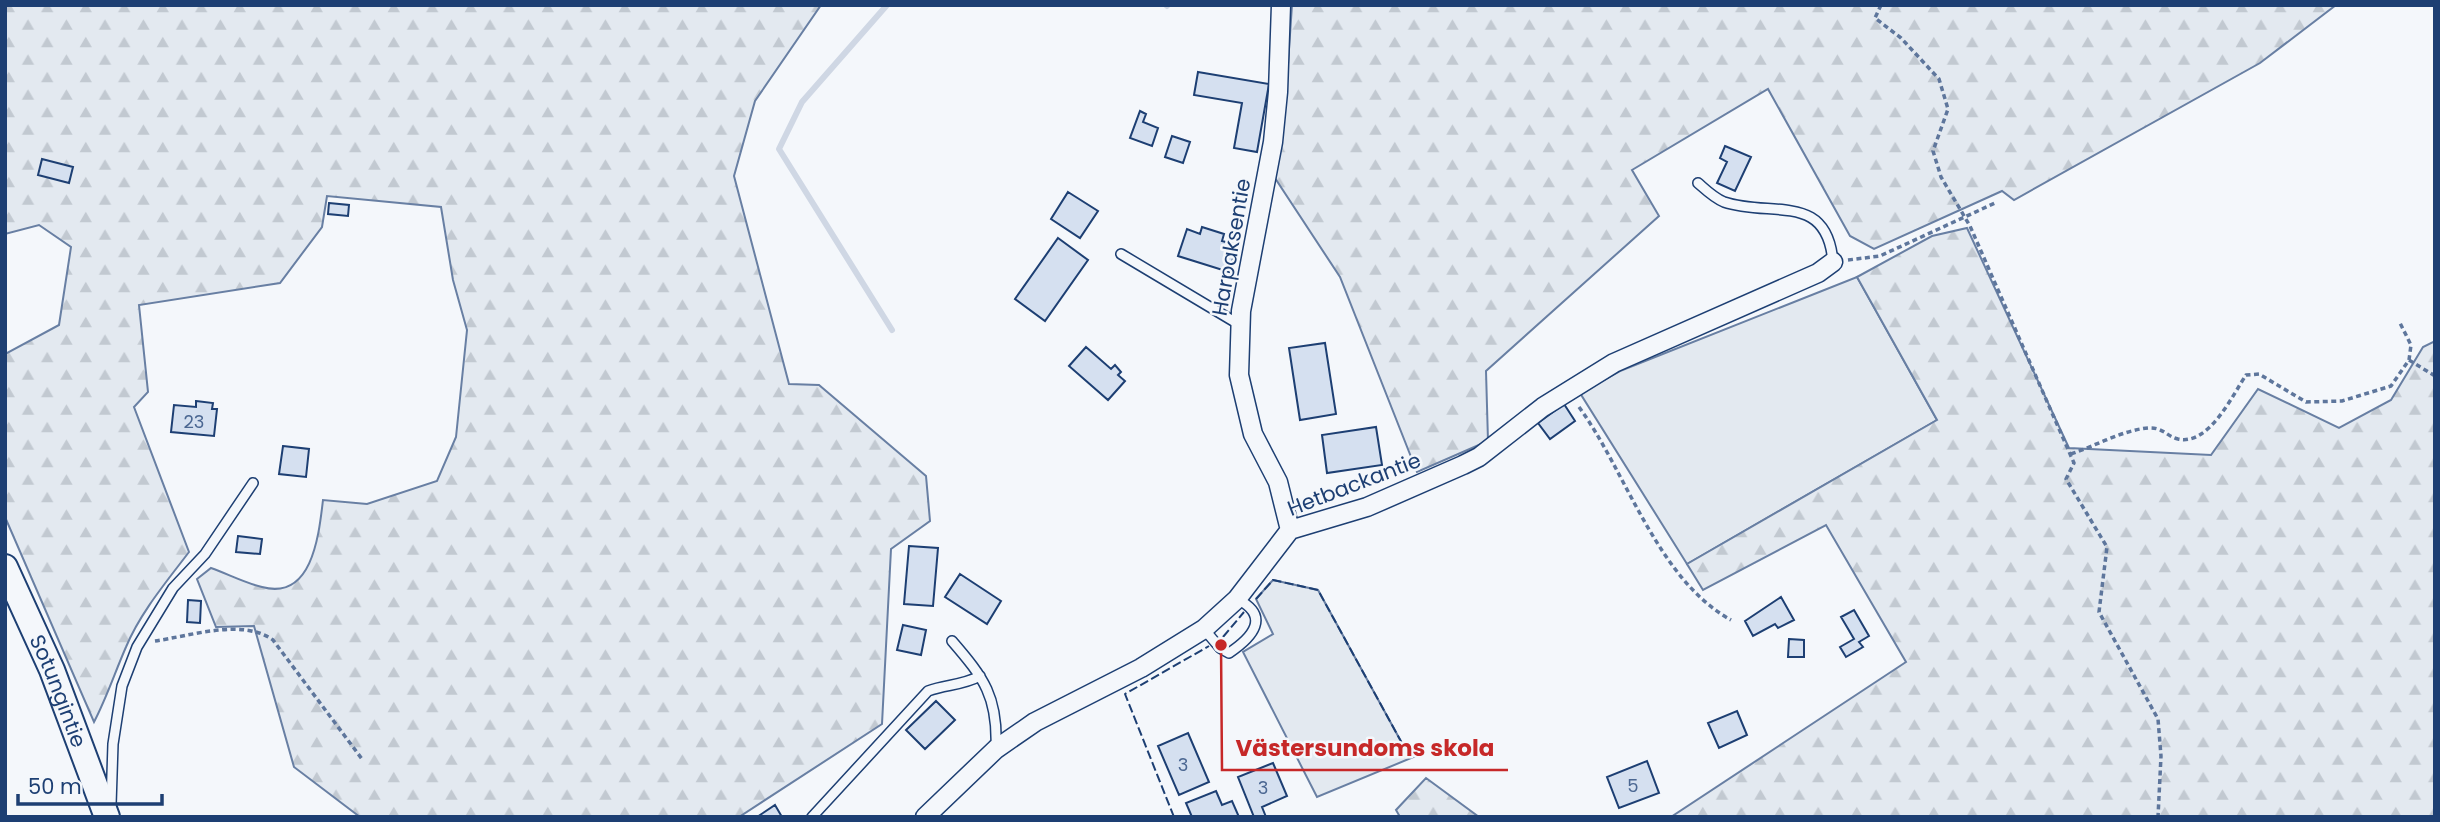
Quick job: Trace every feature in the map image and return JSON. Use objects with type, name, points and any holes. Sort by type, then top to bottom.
[{"type":"street","name":"Harpaksentie","points":[[1281,5],[1273,142],[1254,232],[1240,326],[1239,375],[1242,397],[1253,434],[1278,482],[1290,530]]},
{"type":"street","name":"Hetbackantie","points":[[930,814],[996,749],[1035,722],[1141,668],[1204,629],[1237,599],[1290,530],[1367,507],[1463,466],[1568,391],[1614,363],[1818,273],[1833,262]]},
{"type":"street","name":"Sotungintie","points":[[5,567],[52,670],[94,790],[109,817]]},
{"type":"lane","points":[[1698,183],[1724,202],[1804,215],[1822,225],[1831,240],[1833,262]]},
{"type":"lane","points":[[1121,254],[1240,326]]},
{"type":"lane","points":[[109,817],[113,744],[122,686],[139,643],[173,588],[205,554],[253,484]]},
{"type":"lane","points":[[1204,629],[1224,651],[1229,653],[1236,648],[1256,626],[1257,619],[1253,611],[1237,599]]},
{"type":"lane","points":[[952,641],[992,695],[997,718],[996,749]]},
{"type":"lane","points":[[812,817],[928,691],[938,687],[961,686],[980,676]]},
{"type":"path","points":[[1881,5],[1875,18],[1901,38],[1939,79],[1948,109],[1933,151],[1941,177],[1963,218],[2071,454],[2074,463],[2066,479],[2107,547],[2099,612],[2158,719],[2161,756],[2158,817]]},
{"type":"path","points":[[1833,262],[1880,256],[1995,203]]},
{"type":"path","points":[[2071,454],[2144,428],[2159,427],[2177,439],[2191,439],[2204,433],[2246,375],[2259,374],[2306,402],[2342,401],[2391,386],[2409,360],[2411,345],[2400,323]]},
{"type":"path","points":[[2409,360],[2435,376]]},
{"type":"path","points":[[1568,391],[1588,420],[1675,570],[1715,611],[1731,620]]},
{"type":"path","points":[[139,643],[236,630],[261,631],[273,640],[362,759]]},
{"type":"green space","points":[[5,5],[821,5],[755,101],[734,176],[789,384],[819,385],[926,476],[930,521],[891,549],[882,724],[739,817],[360,817],[294,767],[254,626],[216,627],[197,579],[211,568],[262,587],[279,589],[292,584],[303,574],[310,561],[319,529],[323,500],[367,504],[437,481],[456,437],[467,330],[453,280],[441,207],[327,196],[322,227],[280,283],[139,305],[148,392],[134,407],[189,552],[139,622],[94,722],[5,517],[5,354],[59,325],[71,247],[39,225],[5,234]]},
{"type":"green space","points":[[1292,5],[2336,5],[2260,63],[2014,200],[2002,191],[1874,249],[1850,236],[1768,89],[1632,170],[1659,216],[1486,371],[1488,441],[1417,472],[1340,277],[1273,175],[1286,94]]},
{"type":"green space","points":[[1967,228],[2069,448],[2211,455],[2258,389],[2339,428],[2391,400],[2423,347],[2435,341],[2435,817],[1671,817],[1906,662],[1826,525],[1703,590],[1687,564],[1937,420],[1857,277],[1932,236]]},
{"type":"green space","points":[[1857,277],[1937,420],[1687,564],[1580,393],[1620,371]]},
{"type":"green space","points":[[1273,580],[1318,590],[1403,745],[1416,756],[1317,797],[1243,652],[1273,634],[1256,599]]},
{"type":"green space","points":[[1426,778],[1479,817],[1400,817],[1396,810]]},
{"type":"building","points":[[1198,72],[1269,84],[1257,152],[1234,148],[1242,103],[1194,95]]},
{"type":"building","points":[[1140,111],[1146,114],[1143,122],[1158,128],[1152,146],[1130,138]]},
{"type":"building","points":[[1172,136],[1190,142],[1183,163],[1165,157]]},
{"type":"building","points":[[1725,146],[1751,157],[1735,191],[1717,183],[1727,162],[1720,158]]},
{"type":"building","points":[[42,159],[73,167],[69,183],[38,175]]},
{"type":"building","points":[[1068,192],[1098,211],[1080,238],[1051,219]]},
{"type":"building","points":[[329,203],[349,205],[348,216],[328,214]]},
{"type":"building","points":[[1202,227],[1224,234],[1222,241],[1237,245],[1229,272],[1178,256],[1187,229],[1200,234]]},
{"type":"building","points":[[1058,238],[1088,260],[1045,321],[1015,299]]},
{"type":"building","points":[[1325,343],[1336,414],[1300,420],[1289,348]]},
{"type":"building","points":[[1086,347],[1111,369],[1115,365],[1121,372],[1118,375],[1125,381],[1108,400],[1069,366]]},
{"type":"building","points":[[196,401],[213,403],[212,409],[217,409],[214,436],[171,432],[174,405],[196,407]]},
{"type":"building","points":[[1564,404],[1575,421],[1550,439],[1538,423]]},
{"type":"building","points":[[1376,427],[1382,465],[1327,473],[1322,435]]},
{"type":"building","points":[[283,446],[309,449],[306,477],[279,474]]},
{"type":"building","points":[[238,536],[262,539],[260,554],[236,552]]},
{"type":"building","points":[[909,546],[938,548],[933,606],[904,604]]},
{"type":"building","points":[[960,574],[1001,601],[987,624],[945,597]]},
{"type":"building","points":[[1781,597],[1794,620],[1778,628],[1775,624],[1753,636],[1745,621]]},
{"type":"building","points":[[188,600],[201,601],[200,623],[187,622]]},
{"type":"building","points":[[1854,610],[1869,636],[1859,642],[1863,647],[1846,657],[1840,647],[1854,639],[1841,617]]},
{"type":"building","points":[[903,625],[926,630],[921,655],[897,650]]},
{"type":"building","points":[[1789,639],[1804,640],[1804,657],[1788,657]]},
{"type":"building","points":[[936,701],[955,720],[925,749],[906,730]]},
{"type":"building","points":[[1737,711],[1747,735],[1719,748],[1708,723]]},
{"type":"building","points":[[1188,733],[1209,782],[1179,795],[1158,746]]},
{"type":"building","points":[[1647,761],[1659,793],[1619,808],[1607,777]]},
{"type":"building","points":[[1273,763],[1287,796],[1262,807],[1266,817],[1254,817],[1238,777]]},
{"type":"building","points":[[1216,791],[1222,805],[1232,801],[1239,817],[1192,817],[1186,803]]},
{"type":"building","points":[[775,805],[782,817],[757,817]]},
{"type":"waterway","points":[[887,5],[802,102],[779,149],[892,330]]},
{"type":"fence","points":[[1256,599],[1273,580],[1318,590],[1403,745],[1416,756]]},
{"type":"fence","points":[[1223,637],[1244,612]]},
{"type":"fence","points":[[1174,817],[1125,694],[1209,646]]},
{"type":"place","name":"Västersundoms skola","points":[[1221,645]]}]
